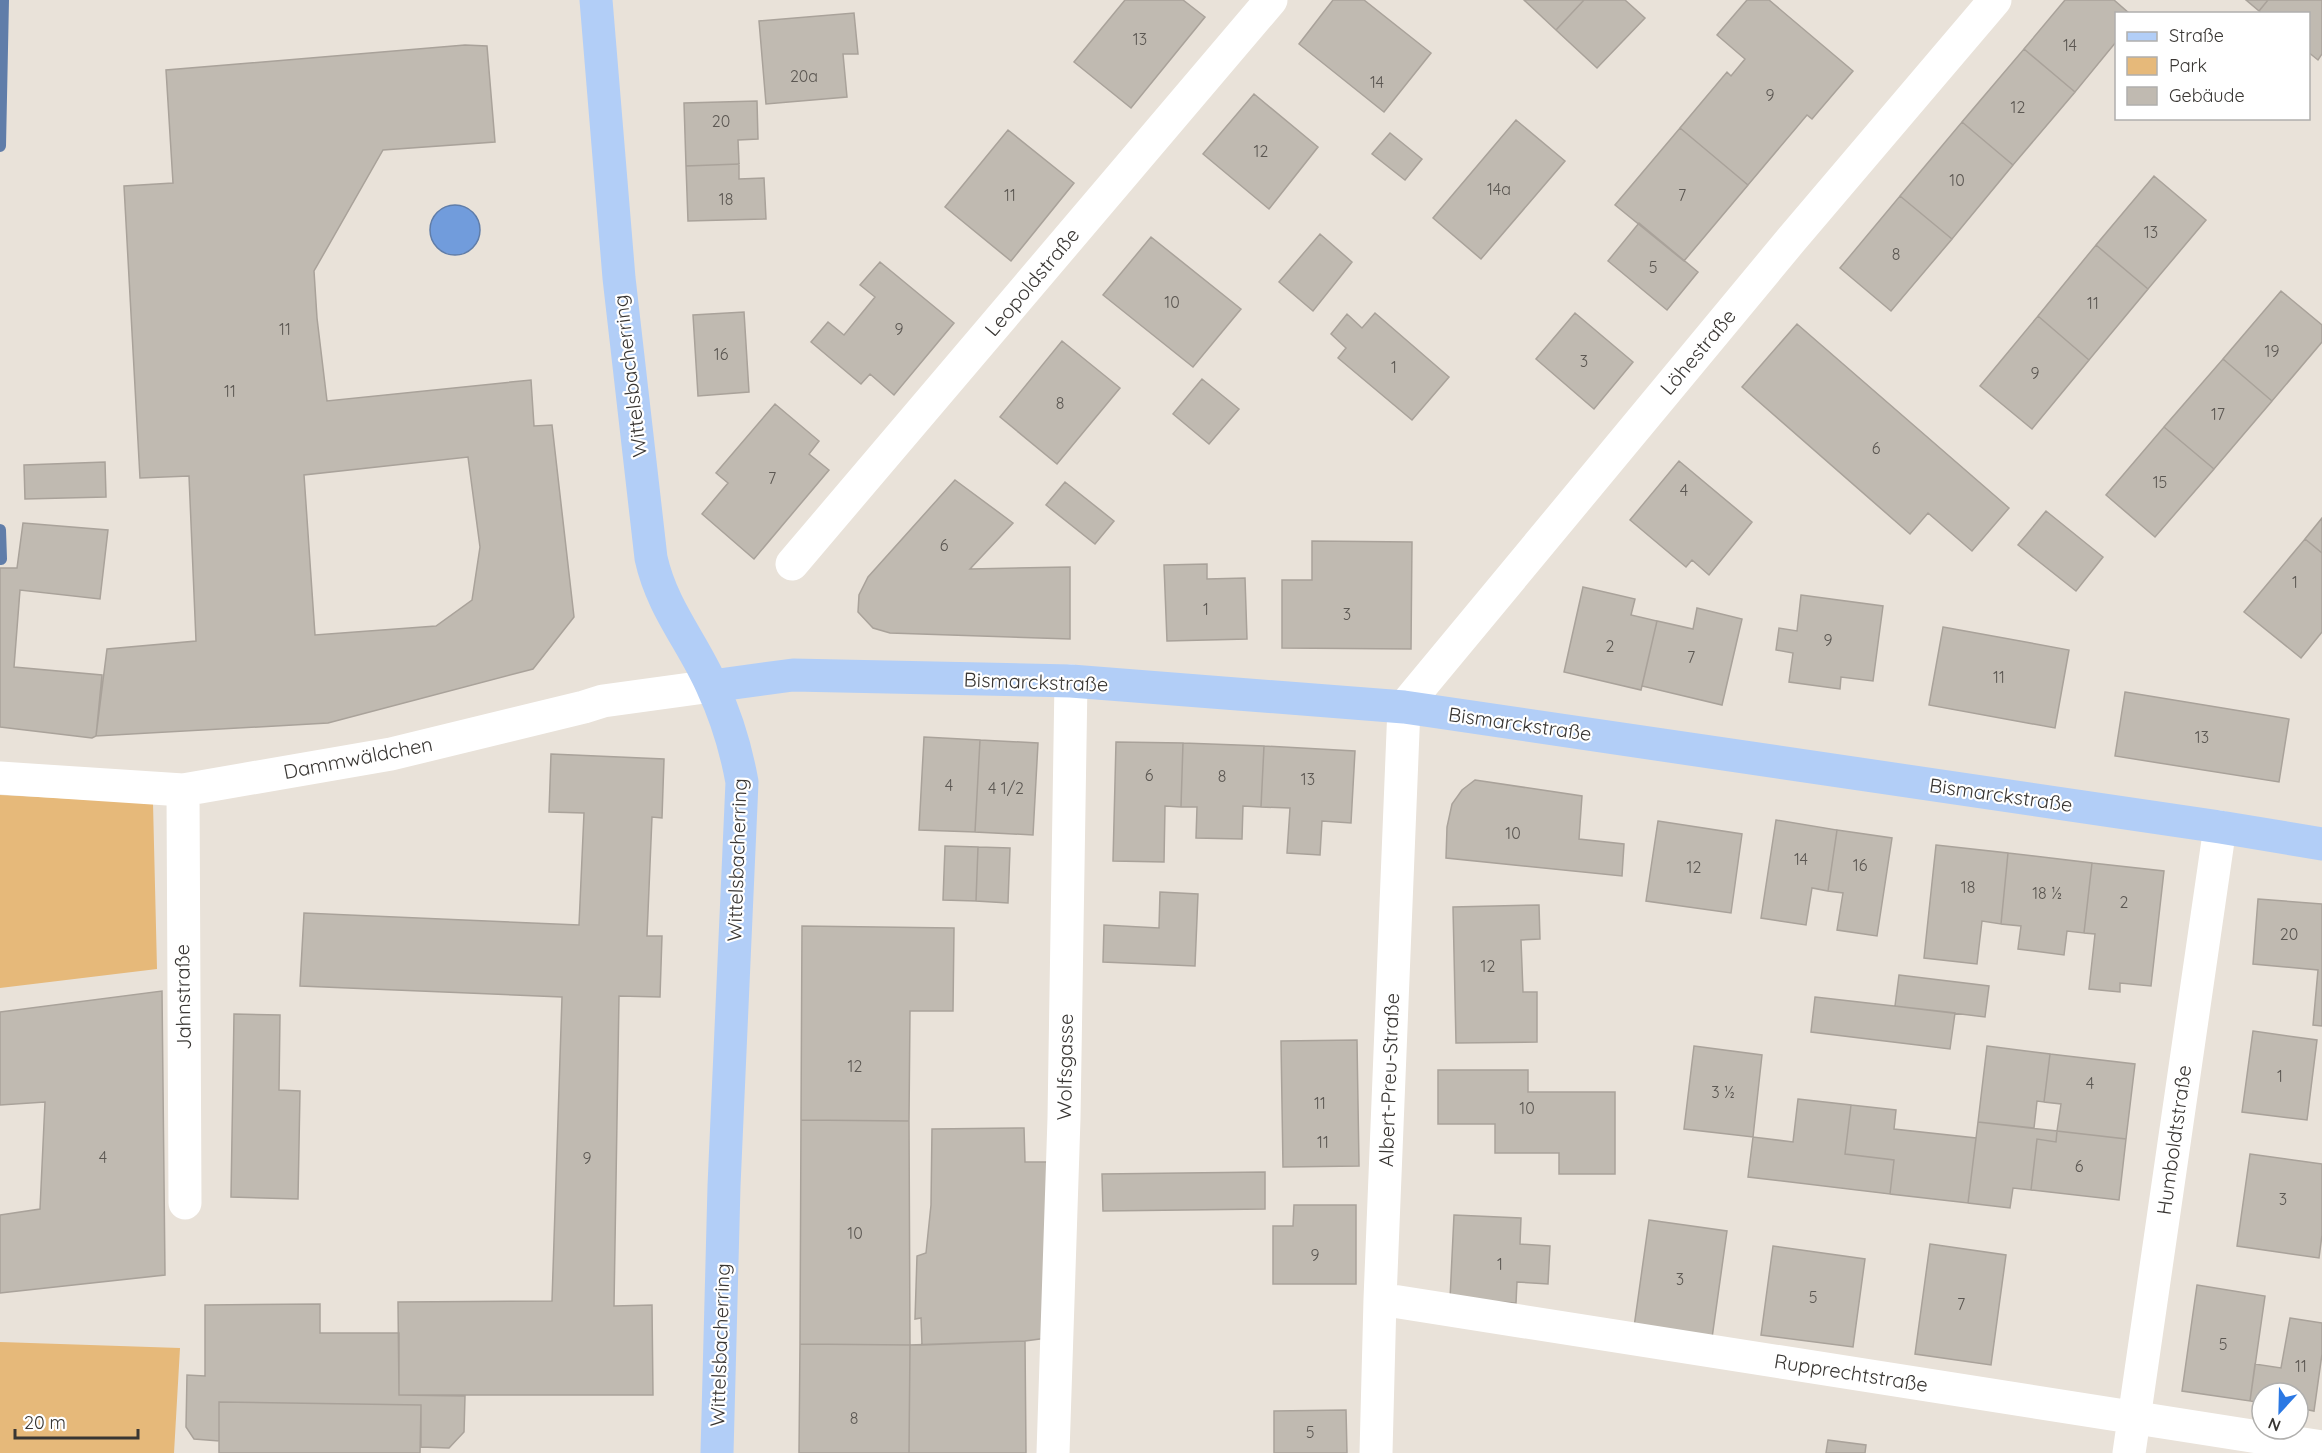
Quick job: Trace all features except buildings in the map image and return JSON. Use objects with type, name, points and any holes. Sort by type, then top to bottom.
[{"type":"main road","name":"Wittelsbacherring","points":[[596,0],[619,278],[651,558],[665,603],[712,686],[738,759],[742,782],[724,1186],[717,1453]]},
{"type":"main road","name":"Bismarckstraße","points":[[712,686],[793,675],[1071,681],[1404,707],[2322,844]]},
{"type":"street","name":"Leopoldstraße","points":[[792,564],[1271,0]]},
{"type":"street","name":"Löhestraße","points":[[1404,707],[1798,231],[1995,0]]},
{"type":"street","name":"Wolfsgasse","points":[[1053,1453],[1064,1118],[1071,681]]},
{"type":"street","name":"Dammwäldchen","points":[[0,778],[183,790],[391,754],[603,701],[712,686]]},
{"type":"street","name":"Albert-Preu-Straße","points":[[1376,1453],[1404,707]]},
{"type":"street","name":"Jahnstraße","points":[[183,790],[185,1203]]},
{"type":"street","name":"Humboldtstraße","points":[[2129,1453],[2220,827]]},
{"type":"street","name":"Rupprechtstraße","points":[[1380,1299],[2322,1447]]},
{"type":"green space","points":[[0,795],[153,803],[157,969],[0,988]]},
{"type":"green space","points":[[0,1342],[180,1348],[174,1453],[0,1453]]},
{"type":"water","points":[[455,205],[464,207],[475,216],[480,230],[478,239],[469,250],[455,255],[446,253],[435,244],[430,230],[432,221],[441,210]]},
{"type":"waterway","points":[[0,146],[3,0]]},
{"type":"waterway","points":[[0,530],[1,559]]}]
